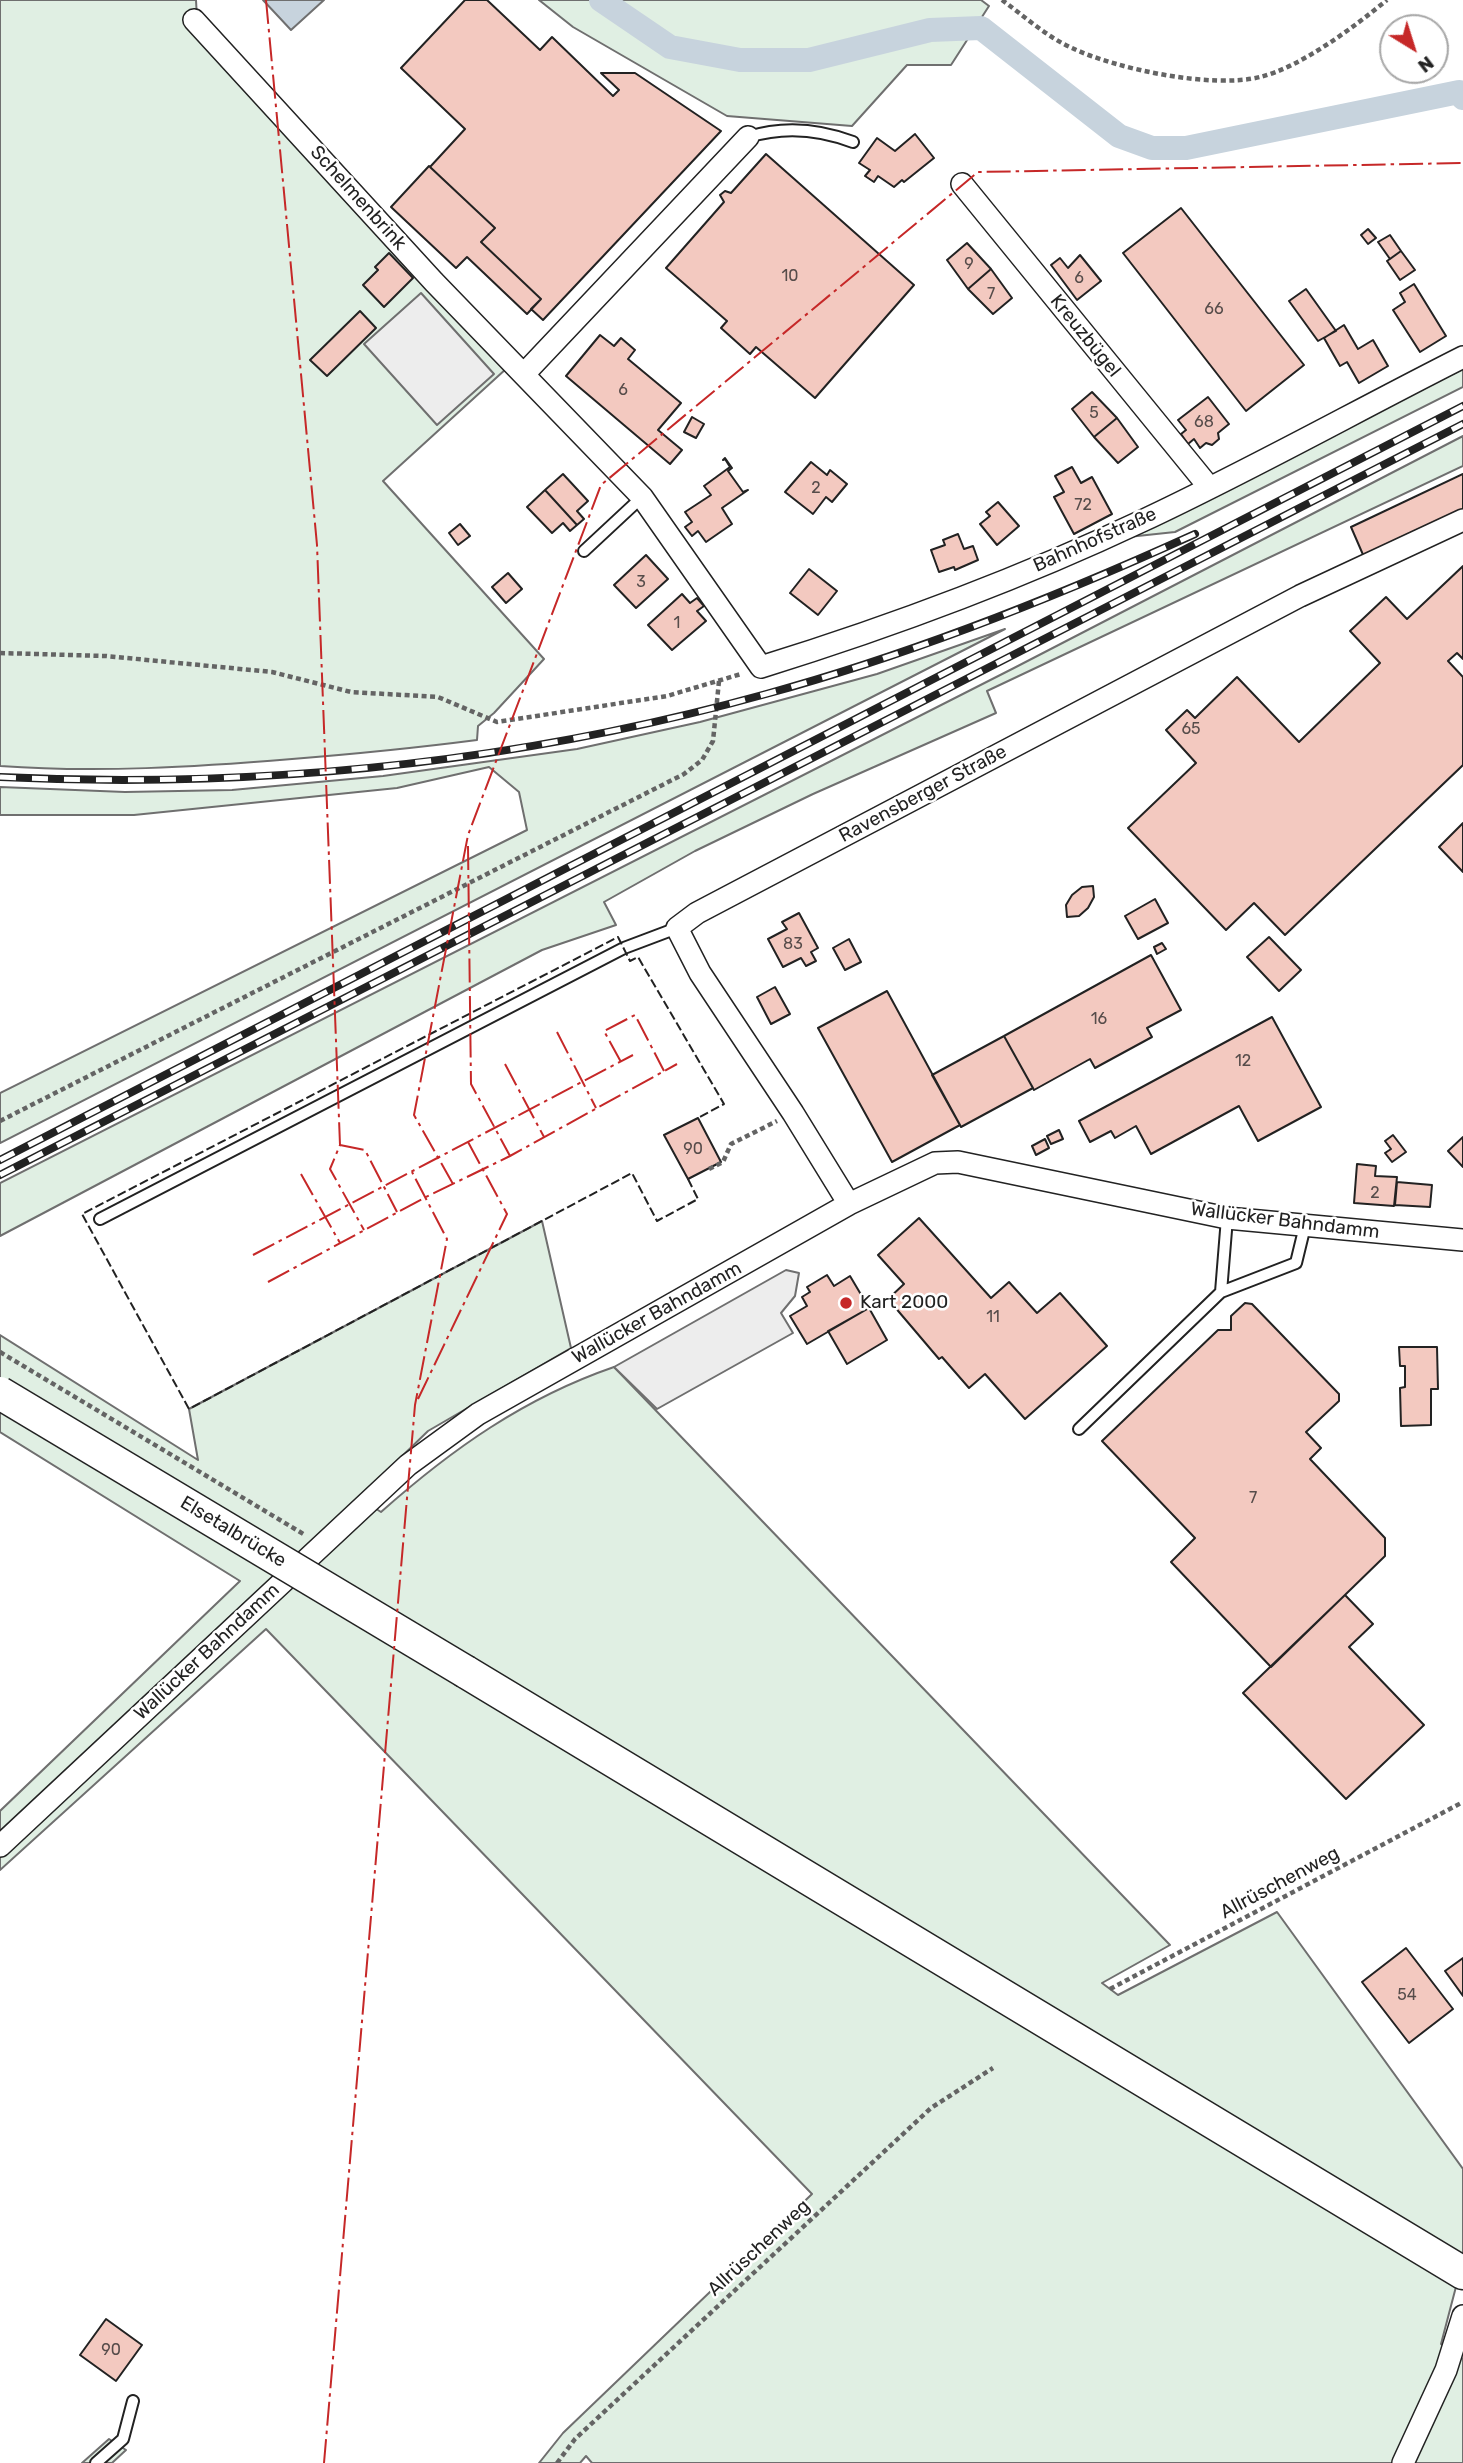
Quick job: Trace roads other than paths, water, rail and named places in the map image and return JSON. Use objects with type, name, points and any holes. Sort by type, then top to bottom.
[{"type":"main road","name":"Elsetalbrücke","points":[[0,1393],[1463,2273]]},
{"type":"street","name":"Schelmenbrink","points":[[194,20],[434,282],[642,497],[761,667]]},
{"type":"street","points":[[524,373],[748,136]]},
{"type":"street","name":"Kreuzbügel","points":[[962,184],[1209,487]]},
{"type":"street","name":"Bahnhofstraße","points":[[761,667],[838,643],[1079,550],[1144,521],[1463,356]]},
{"type":"street","name":"Ravensberger Straße","points":[[677,928],[698,913],[1288,603],[1463,520]]},
{"type":"street","points":[[677,928],[700,973],[793,1113],[849,1204]]},
{"type":"street","name":"Wallücker Bahndamm","points":[[0,1846],[408,1465],[478,1414],[849,1204],[935,1163],[958,1162],[1227,1218],[1463,1240]]},
{"type":"street","points":[[1403,2463],[1446,2370],[1463,2316]]},
{"type":"lane","points":[[748,136],[771,130],[806,131],[835,135],[853,142]]},
{"type":"lane","points":[[584,551],[642,497]]},
{"type":"lane","points":[[100,1219],[624,948],[677,928]]},
{"type":"lane","points":[[1221,1292],[1227,1218]]},
{"type":"lane","points":[[1079,1429],[1221,1292],[1296,1264],[1305,1226]]},
{"type":"lane","points":[[96,2463],[123,2439],[133,2401]]},
{"type":"waterway","points":[[601,0],[670,47],[740,60],[809,60],[930,30],[981,28],[1119,136],[1152,148],[1186,148],[1459,92],[1463,98]]},
{"type":"railway","points":[[0,1160],[1463,406]]},
{"type":"railway","points":[[0,1175],[1463,424]]},
{"type":"railway","points":[[0,777],[193,779],[290,774],[482,754],[577,738],[766,694],[876,661],[1037,602],[1195,534]]},
{"type":"place","name":"Kart 2000","points":[[846,1303]]}]
